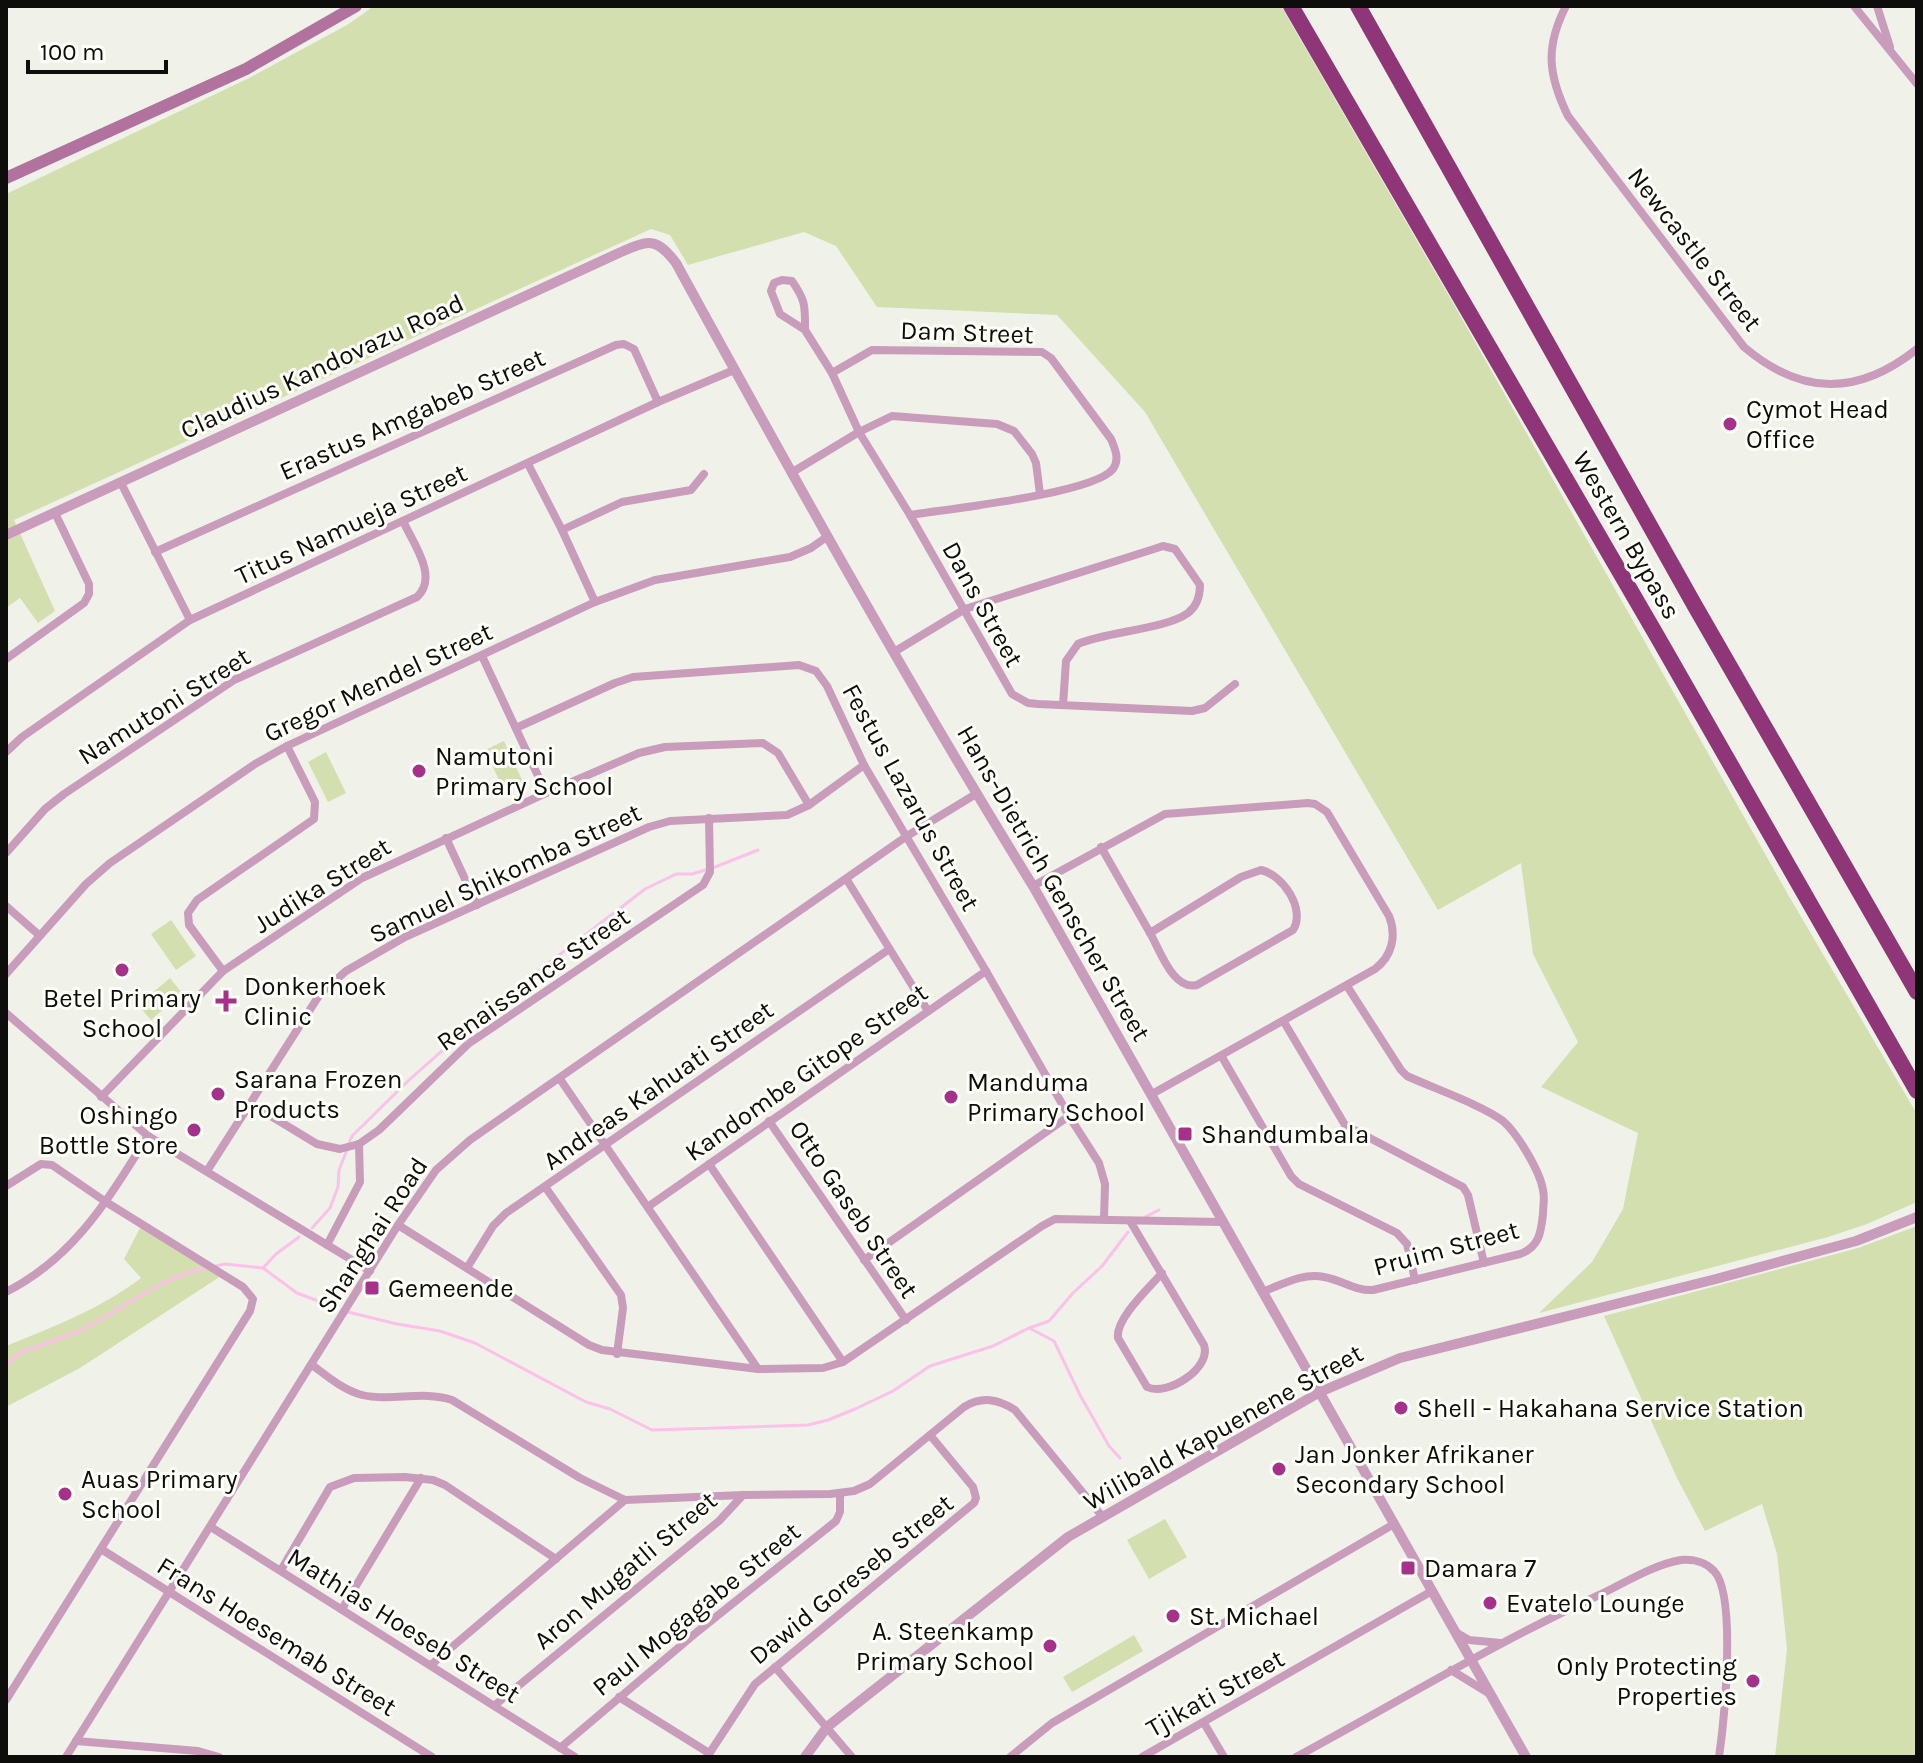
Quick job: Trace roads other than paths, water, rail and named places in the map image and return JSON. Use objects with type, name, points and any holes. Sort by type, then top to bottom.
[{"type":"highway","name":"Western Bypass","points":[[1291,6],[1917,1091]]},
{"type":"highway","name":"Western Bypass","points":[[1358,6],[1687,593],[1917,992]]},
{"type":"main road","points":[[6,178],[246,69],[356,6]]},
{"type":"street","name":"Newcastle Street","points":[[1566,6],[1555,27],[1550,59],[1558,93],[1568,116],[1744,347],[1764,364],[1793,379],[1843,385],[1867,379],[1890,368],[1917,349]]},
{"type":"street","points":[[1854,6],[1917,84]]},
{"type":"street","points":[[1877,6],[1893,55]]},
{"type":"street","name":"Claudius Kandovazu Road","points":[[6,535],[639,244],[658,244]]},
{"type":"street","name":"Hans-Dietrich Genscher Street","points":[[658,244],[676,263],[791,473],[976,794],[1033,886],[1526,1757]]},
{"type":"street","name":"Dans Street","points":[[805,330],[806,304],[796,287],[787,279],[774,283],[771,291],[780,314],[805,330],[832,373],[859,432],[1012,694],[1028,703],[1192,711],[1205,708],[1235,684]]},
{"type":"street","name":"Erastus Amgabeb Street","points":[[155,552],[616,345],[624,344],[634,349],[658,402]]},
{"type":"street","name":"Dam Street","points":[[832,373],[872,350],[1037,352],[1047,355],[1111,439],[1116,456],[1111,471],[1099,479],[1040,494],[910,515]]},
{"type":"street","name":"Titus Namueja Street","points":[[6,752],[22,737],[190,620],[658,402],[734,370]]},
{"type":"street","points":[[791,473],[892,416],[1003,425],[1014,431],[1034,459],[1040,494]]},
{"type":"street","points":[[528,464],[595,602]]},
{"type":"street","points":[[562,530],[622,502],[691,490],[704,474]]},
{"type":"street","points":[[121,483],[190,620]]},
{"type":"street","points":[[6,659],[81,605],[89,594],[86,576],[55,513]]},
{"type":"street","name":"Namutoni Street","points":[[6,853],[45,809],[84,779],[234,680],[417,597],[426,585],[426,572],[403,521]]},
{"type":"street","name":"Gregor Mendel Street","points":[[6,974],[86,884],[110,863],[255,764],[287,746],[595,602],[655,580],[790,557],[828,536]]},
{"type":"street","points":[[894,652],[965,609],[1163,546],[1179,552],[1200,585],[1197,601],[1192,608],[1172,620],[1078,644],[1066,661],[1063,705]]},
{"type":"street","points":[[482,656],[546,793]]},
{"type":"street","name":"Festus Lazarus Street","points":[[516,728],[633,677],[799,665],[816,671],[827,686],[864,765],[1101,1169],[1105,1184],[1104,1219]]},
{"type":"street","name":"Judika Street","points":[[101,1097],[223,971],[362,878],[647,750],[756,743],[769,745],[778,753],[809,805]]},
{"type":"street","points":[[223,971],[189,925],[188,913],[197,900],[314,819],[315,802],[287,746]]},
{"type":"street","name":"Samuel Shikomba Street","points":[[207,1171],[327,986],[346,971],[405,937],[649,827],[670,821],[787,815],[809,805],[864,765]]},
{"type":"street","name":"Shanghai Road","points":[[66,1757],[398,1225],[427,1180],[448,1157],[907,836],[976,794]]},
{"type":"street","points":[[1033,886],[1151,819],[1172,812],[1299,802],[1315,804],[1332,819],[1389,916],[1393,929],[1392,946],[1383,963],[1284,1022],[1152,1094]]},
{"type":"street","name":"Renaissance Street","points":[[359,1144],[379,1130],[468,1044],[703,885],[710,872],[709,818]]},
{"type":"street","points":[[446,838],[477,905]]},
{"type":"street","points":[[1101,847],[1150,933],[1179,982],[1190,987],[1293,930],[1298,915],[1282,882],[1261,870],[1241,877],[1150,933]]},
{"type":"street","points":[[847,880],[928,1011]]},
{"type":"street","points":[[6,906],[39,935]]},
{"type":"street","name":"Andreas Kahuati Street","points":[[467,1268],[499,1220],[888,950]]},
{"type":"street","name":"Kandombe Gitope Street","points":[[649,1206],[986,971]]},
{"type":"street","name":"Pruim Street","points":[[1262,1292],[1308,1276],[1323,1276],[1366,1290],[1415,1280],[1525,1252],[1536,1243],[1541,1232],[1544,1199],[1534,1166],[1511,1130],[1500,1119],[1407,1076],[1347,986]]},
{"type":"street","points":[[6,1013],[148,1136],[370,1271]]},
{"type":"street","points":[[1284,1022],[1345,1125],[1463,1187],[1468,1195],[1484,1263]]},
{"type":"street","points":[[1222,1057],[1291,1176],[1299,1184],[1397,1233],[1407,1244],[1415,1280]]},
{"type":"street","points":[[560,1079],[758,1369]]},
{"type":"street","points":[[251,1104],[317,1144],[340,1149],[359,1144],[360,1182],[327,1245]]},
{"type":"street","points":[[864,1260],[1069,1116]]},
{"type":"street","name":"Otto Gaseb Street","points":[[769,1121],[906,1320]]},
{"type":"street","points":[[6,1292],[65,1252],[106,1202],[148,1136]]},
{"type":"street","points":[[6,1186],[35,1166],[47,1164],[243,1287],[251,1295],[253,1304],[6,1700]]},
{"type":"street","points":[[709,1164],[843,1362]]},
{"type":"street","points":[[546,1188],[621,1295],[623,1308],[617,1354]]},
{"type":"street","name":"Wilibald Kapuenene Street","points":[[805,1757],[827,1727],[1037,1559],[1102,1516],[1320,1392],[1400,1358],[1758,1268],[1856,1241],[1917,1217]]},
{"type":"street","points":[[398,1225],[589,1345],[617,1354],[758,1369],[816,1369],[843,1362],[1048,1222],[1062,1218],[1222,1222]]},
{"type":"street","points":[[1130,1221],[1162,1273],[1207,1352],[1202,1365],[1174,1385],[1158,1391],[1147,1387],[1120,1343],[1117,1332],[1122,1320],[1162,1273]]},
{"type":"street","points":[[312,1365],[339,1385],[362,1395],[436,1396],[452,1400],[580,1478],[625,1500],[840,1493],[870,1484],[971,1403],[989,1400],[1015,1410],[1102,1516]]},
{"type":"street","name":"Dawid Goreseb Street","points":[[708,1755],[755,1684],[974,1503],[973,1487],[930,1435]]},
{"type":"street","points":[[281,1570],[330,1487],[347,1479],[421,1478],[445,1485],[556,1559]]},
{"type":"street","points":[[342,1609],[421,1478]]},
{"type":"street","name":"Paul Mogagabe Street","points":[[560,1748],[836,1521],[840,1512],[840,1493]]},
{"type":"street","name":"Aron Mugatli Street","points":[[495,1705],[719,1521],[743,1495]]},
{"type":"street","points":[[432,1664],[625,1500]]},
{"type":"street","points":[[1010,1757],[1052,1723],[1394,1524]]},
{"type":"street","name":"Mathias Hoeseb Street","points":[[211,1527],[575,1757]]},
{"type":"street","name":"Frans Hoesemab Street","points":[[101,1549],[432,1757]]},
{"type":"street","points":[[1296,1757],[1502,1643],[1665,1565],[1693,1560],[1715,1572],[1722,1584],[1726,1606],[1726,1671],[1719,1757]]},
{"type":"street","name":"Tjikati Street","points":[[1142,1757],[1432,1591]]},
{"type":"street","points":[[1456,1633],[1469,1640],[1502,1643]]},
{"type":"street","points":[[775,1667],[852,1757]]},
{"type":"street","points":[[1451,1670],[1490,1694]]},
{"type":"street","points":[[619,1697],[708,1755]]},
{"type":"street","points":[[1204,1723],[1224,1757]]},
{"type":"street","points":[[76,1741],[198,1751],[219,1757]]},
{"type":"waterway","points":[[349,1143],[352,1136],[409,1080],[495,1004],[645,889],[676,874],[692,874],[758,850]]},
{"type":"waterway","points":[[312,1228],[330,1208],[347,1150]]},
{"type":"waterway","points":[[1145,1217],[1159,1210]]},
{"type":"waterway","points":[[348,1312],[440,1331],[475,1343],[586,1402],[610,1409],[652,1430],[808,1425],[828,1420],[893,1391],[930,1366],[993,1346],[1049,1321],[1102,1266],[1128,1232]]},
{"type":"waterway","points":[[263,1268],[299,1237]]},
{"type":"waterway","points":[[6,1365],[20,1353],[82,1330],[161,1284],[190,1272],[225,1264],[263,1268],[297,1293],[337,1308]]},
{"type":"waterway","points":[[1029,1328],[1054,1341],[1080,1395],[1109,1446],[1120,1458]]},
{"type":"place","name":"Cymot Head Office","points":[[1730,424]]},
{"type":"place","name":"Namutoni Primary School","points":[[419,771]]},
{"type":"place","name":"Betel Primary School","points":[[122,970]]},
{"type":"place","name":"Donkerhoek Clinic","points":[[226,1001]]},
{"type":"place","name":"Sarana Frozen Products","points":[[218,1094]]},
{"type":"place","name":"Manduma Primary School","points":[[951,1097]]},
{"type":"place","name":"Oshingo Bottle Store","points":[[194,1130]]},
{"type":"place","name":"Shandumbala","points":[[1185,1134]]},
{"type":"place","name":"Gemeende","points":[[372,1288]]},
{"type":"place","name":"Shell - Hakahana Service Station","points":[[1401,1408]]},
{"type":"place","name":"Jan Jonker Afrikaner Secondary School","points":[[1279,1469]]},
{"type":"place","name":"Auas Primary School","points":[[65,1494]]},
{"type":"place","name":"Damara 7","points":[[1408,1568]]},
{"type":"place","name":"Evatelo Lounge","points":[[1490,1603]]},
{"type":"place","name":"St. Michael","points":[[1173,1616]]},
{"type":"place","name":"A. Steenkamp Primary School","points":[[1050,1646]]},
{"type":"place","name":"Only Protecting Properties","points":[[1753,1681]]}]
